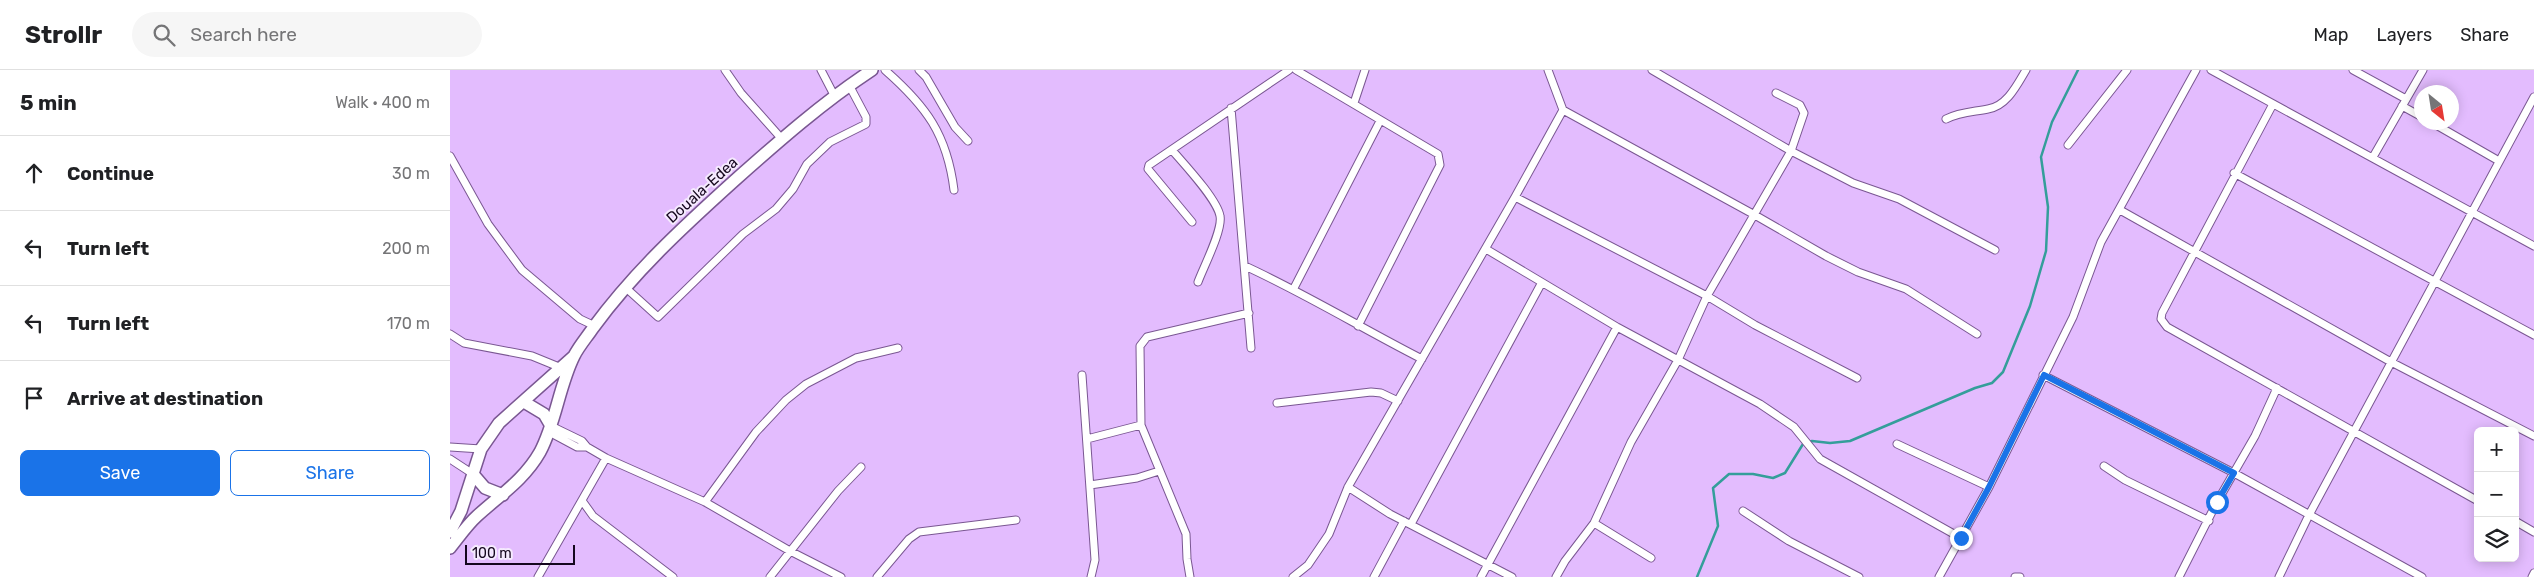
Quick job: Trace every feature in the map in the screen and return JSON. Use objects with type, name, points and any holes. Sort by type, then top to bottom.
[{"type":"highway","name":"Douala-Edea","points":[[450,548],[475,517],[503,495],[524,475],[539,453],[550,429],[574,356],[594,326],[626,288],[669,240],[782,138],[834,95],[872,70]]},
{"type":"highway","name":"Douala-Edea","points":[[450,532],[461,511],[481,449],[498,422],[524,402],[559,367],[574,356]]},
{"type":"highway","points":[[524,402],[544,414],[550,429]]},
{"type":"highway","points":[[472,474],[485,488],[503,495]]},
{"type":"street","points":[[725,70],[741,93],[782,138]]},
{"type":"street","points":[[821,70],[834,95]]},
{"type":"street","points":[[884,70],[911,93],[928,113],[950,163],[954,190]]},
{"type":"street","points":[[919,70],[926,76],[955,127],[968,140]]},
{"type":"street","points":[[1192,222],[1148,167],[1231,108],[1289,70]]},
{"type":"street","points":[[1296,70],[1438,154],[1440,165],[1358,326]]},
{"type":"street","points":[[1354,103],[1366,70]]},
{"type":"street","points":[[1548,70],[1563,110],[1826,256],[1858,272],[1906,289],[1977,334]]},
{"type":"street","points":[[1652,70],[1790,152],[1853,183],[1899,199],[1995,250]]},
{"type":"street","points":[[1946,119],[1968,111],[1990,109],[2003,102],[2026,70]]},
{"type":"street","points":[[2068,145],[2127,70]]},
{"type":"street","points":[[1939,577],[1989,487],[2073,317],[2101,242],[2196,70]]},
{"type":"street","points":[[2211,70],[2534,246]]},
{"type":"street","points":[[2353,70],[2406,99]]},
{"type":"street","points":[[2373,157],[2423,70]]},
{"type":"street","points":[[626,288],[658,317],[743,234],[776,209],[793,189],[807,164],[830,142],[866,124],[866,117],[849,85]]},
{"type":"street","points":[[1556,577],[1565,561],[1594,523],[1631,442],[1678,360],[1707,296],[1790,152],[1804,113],[1800,105],[1793,100],[1776,93]]},
{"type":"street","points":[[2279,577],[2391,362],[2534,97]]},
{"type":"street","points":[[2273,104],[2193,251],[2162,313],[2163,322],[2167,327],[2474,498]]},
{"type":"street","points":[[2402,106],[2414,113]]},
{"type":"street","points":[[1231,108],[1246,266],[1251,348]]},
{"type":"street","points":[[1293,577],[1308,565],[1329,534],[1348,487],[1486,249],[1563,110]]},
{"type":"street","points":[[1294,288],[1380,121]]},
{"type":"street","points":[[2445,130],[2500,161]]},
{"type":"street","points":[[1172,150],[1214,202],[1221,216],[1219,228],[1198,282]]},
{"type":"street","points":[[450,156],[488,224],[522,270],[580,319],[594,326]]},
{"type":"street","points":[[2234,173],[2534,335]]},
{"type":"street","points":[[1515,197],[1707,296],[1763,329],[1857,378]]},
{"type":"street","points":[[2120,210],[2391,362],[2534,436]]},
{"type":"street","points":[[1486,249],[1541,284],[1617,327],[1760,404],[1794,427],[1820,459],[1961,538]]},
{"type":"street","points":[[1246,266],[1294,288],[1358,326],[1422,360]]},
{"type":"street","points":[[1374,577],[1541,284]]},
{"type":"street","points":[[1190,577],[1186,534],[1141,425],[1140,346],[1144,338],[1249,313]]},
{"type":"street","points":[[1481,577],[1617,327]]},
{"type":"street","points":[[450,334],[464,343],[532,356],[559,367]]},
{"type":"street","points":[[706,502],[756,432],[786,400],[806,384],[856,358],[898,348]]},
{"type":"street","points":[[1082,375],[1096,560],[1090,577]]},
{"type":"street","points":[[2044,375],[2234,473],[2422,577]]},
{"type":"street","points":[[2179,577],[2277,388]]},
{"type":"street","points":[[1277,402],[1371,392],[1381,393],[1398,401]]},
{"type":"street","points":[[1087,438],[1141,425]]},
{"type":"street","points":[[550,429],[582,440],[587,447],[606,458],[706,502],[790,551],[841,577]]},
{"type":"street","points":[[1897,444],[1989,487]]},
{"type":"street","points":[[450,446],[481,449]]},
{"type":"street","points":[[538,577],[583,502],[606,458]]},
{"type":"street","points":[[450,459],[472,474]]},
{"type":"street","points":[[2104,466],[2124,480],[2208,521]]},
{"type":"street","points":[[770,577],[838,491],[861,467]]},
{"type":"street","points":[[1090,486],[1137,478],[1159,471]]},
{"type":"street","points":[[1348,487],[1407,522],[1512,577]]},
{"type":"street","points":[[583,502],[593,516],[674,577]]},
{"type":"street","points":[[1743,511],[1789,541],[1858,577]]},
{"type":"street","points":[[877,577],[909,539],[918,532],[1016,520]]},
{"type":"street","points":[[1594,523],[1651,558]]},
{"type":"street","points":[[2519,523],[2534,532]]},
{"type":"street","points":[[2015,577],[2020,577]]},
{"type":"waterway","points":[[1697,577],[1718,526],[1713,488],[1729,474],[1753,474],[1773,478],[1785,473],[1803,444],[1812,441],[1830,443],[1850,441],[1975,388],[1992,383],[2003,372],[2030,306],[2046,251],[2048,207],[2041,157],[2052,122],[2078,70]]},
{"type":"route","points":[[1961,538],[1989,487],[2044,375],[2234,473],[2217,502]]}]
